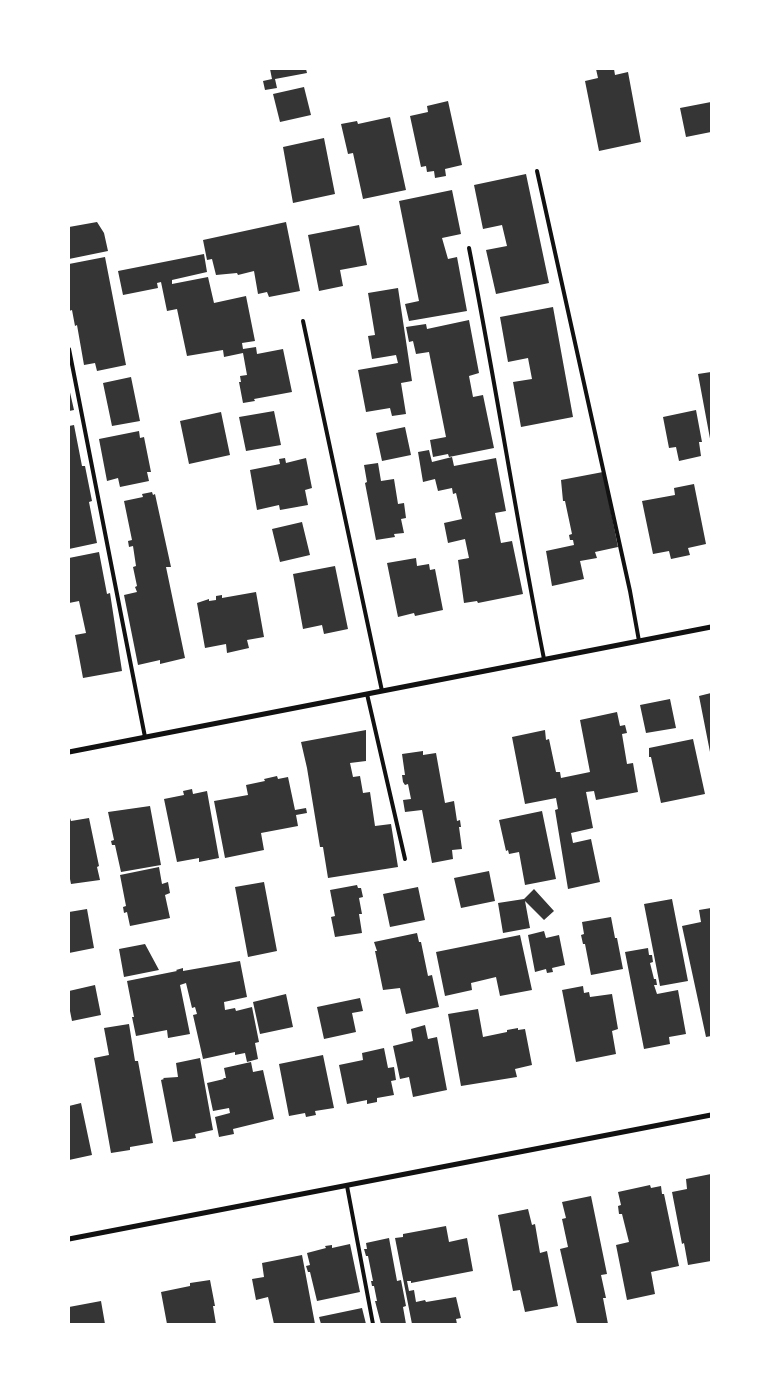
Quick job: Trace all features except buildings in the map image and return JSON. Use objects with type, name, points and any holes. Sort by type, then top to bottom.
[{"type":"street","points":[[69,752],[711,627]]},
{"type":"street","points":[[69,1239],[711,1115]]},
{"type":"lane","points":[[536,171],[630,591],[639,641]]},
{"type":"lane","points":[[469,248],[492,362],[526,569],[544,659]]},
{"type":"lane","points":[[303,321],[382,691]]},
{"type":"lane","points":[[69,348],[145,737]]},
{"type":"lane","points":[[367,694],[405,860]]},
{"type":"lane","points":[[347,1186],[373,1324]]}]
